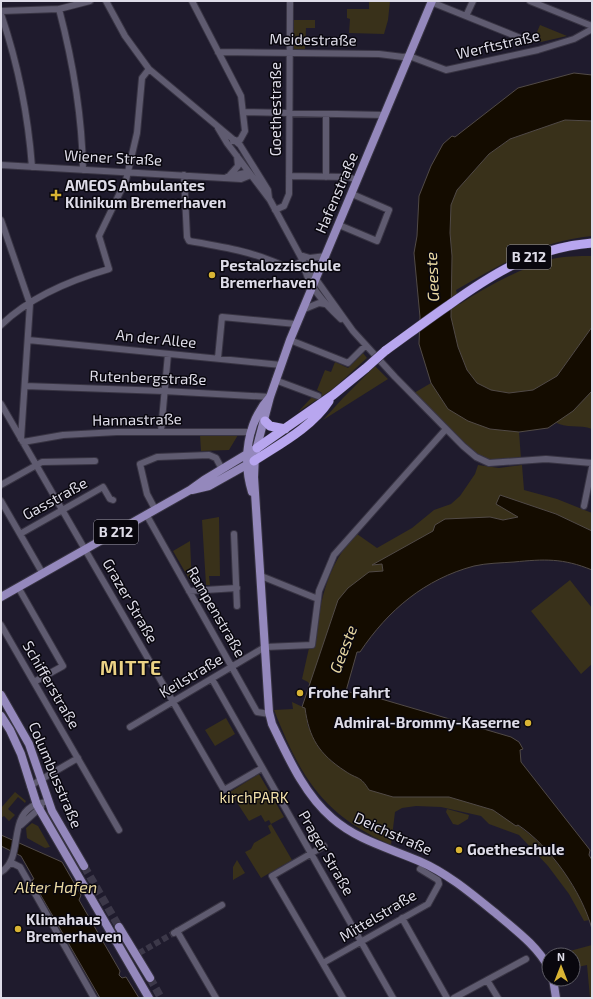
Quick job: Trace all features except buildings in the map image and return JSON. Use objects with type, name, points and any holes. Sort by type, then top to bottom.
[{"type":"highway","name":"B 212","points":[[333,395],[396,343],[491,276],[528,257],[563,247],[592,243]]},
{"type":"highway","points":[[257,448],[333,395]]},
{"type":"highway","points":[[254,461],[300,430],[318,414],[333,395]]},
{"type":"highway","points":[[265,421],[270,426],[285,429]]},
{"type":"main road","name":"Hafenstraße","points":[[254,461],[275,380],[296,324],[358,180],[431,2]]},
{"type":"main road","name":"Hafenstraße","points":[[246,454],[252,432],[263,405],[270,397]]},
{"type":"main road","name":"B 212","points":[[1,597],[86,550],[154,509],[190,490],[209,486],[246,454],[257,448]]},
{"type":"main road","name":"Deichstraße","points":[[246,454],[246,466],[251,491],[256,503]]},
{"type":"main road","name":"B 212","points":[[225,472],[246,466],[254,461]]},
{"type":"main road","name":"Deichstraße","points":[[254,461],[269,714],[272,724],[308,791],[332,818],[352,833],[424,863],[459,884],[528,940],[541,956]]},
{"type":"main road","name":"Columbusstraße","points":[[1,695],[29,744],[57,820],[84,866]]},
{"type":"main road","name":"Columbusstraße","points":[[1,716],[10,730],[21,754],[30,786],[38,807],[149,998]]},
{"type":"main road","points":[[119,927],[138,954],[148,974],[139,970],[136,976]]},
{"type":"main road","points":[[554,987],[556,998]]},
{"type":"street","points":[[32,167],[24,101],[17,66],[1,12],[59,8],[90,1]]},
{"type":"street","points":[[106,1],[125,36],[149,68],[235,141],[252,164],[268,190],[270,200]]},
{"type":"street","points":[[192,1],[241,96],[245,131],[240,140],[225,140]]},
{"type":"street","name":"Goethestraße","points":[[276,210],[284,206],[289,198],[290,1]]},
{"type":"street","points":[[466,16],[473,1]]},
{"type":"street","points":[[530,1],[592,26]]},
{"type":"street","points":[[546,8],[549,1]]},
{"type":"street","points":[[431,2],[528,41]]},
{"type":"street","points":[[59,8],[78,90],[83,140],[84,170]]},
{"type":"street","name":"Werftstraße","points":[[409,56],[446,70],[538,50],[574,39],[592,29]]},
{"type":"street","name":"Meidestraße","points":[[218,52],[379,54],[403,57],[409,56]]},
{"type":"street","points":[[1,325],[16,312],[62,285],[109,269],[99,236],[128,172],[137,133],[142,78],[149,68]]},
{"type":"street","points":[[244,112],[384,115]]},
{"type":"street","points":[[326,114],[326,177]]},
{"type":"street","points":[[218,128],[225,140],[270,200],[325,304],[353,331]]},
{"type":"street","points":[[227,177],[238,166],[237,156]]},
{"type":"street","points":[[251,175],[252,164]]},
{"type":"street","name":"Wiener Straße","points":[[1,165],[227,177],[245,173],[251,175]]},
{"type":"street","points":[[184,175],[187,237],[189,241],[234,248],[257,255],[288,268],[301,258],[326,256]]},
{"type":"street","points":[[251,175],[263,182]]},
{"type":"street","points":[[289,176],[348,177],[358,180]]},
{"type":"street","points":[[339,225],[377,241],[389,210],[352,194]]},
{"type":"street","points":[[1,220],[30,304],[22,441]]},
{"type":"street","points":[[314,283],[365,346],[469,452],[489,464],[546,459],[592,463]]},
{"type":"street","points":[[302,310],[319,303],[325,304]]},
{"type":"street","points":[[218,358],[222,317],[296,324]]},
{"type":"street","name":"An der Allee","points":[[28,340],[281,365]]},
{"type":"street","points":[[290,340],[348,363],[365,346]]},
{"type":"street","points":[[161,431],[168,354]]},
{"type":"street","points":[[275,380],[318,396]]},
{"type":"street","name":"Rutenbergstraße","points":[[25,386],[164,391],[270,397]]},
{"type":"street","name":"Grazer Straße","points":[[1,404],[224,790],[262,768]]},
{"type":"street","points":[[265,647],[312,645],[318,599],[330,562],[337,550],[446,430]]},
{"type":"street","name":"Hannastraße","points":[[22,441],[63,435],[161,431],[252,432]]},
{"type":"street","points":[[154,509],[147,494],[140,464],[157,457],[209,455],[216,458],[225,472]]},
{"type":"street","points":[[1,485],[42,462],[95,461]]},
{"type":"street","points":[[584,506],[592,467]]},
{"type":"street","name":"Gasstraße","points":[[20,534],[103,487],[113,500]]},
{"type":"street","points":[[1,501],[43,574]]},
{"type":"street","name":"Rampenstraße","points":[[146,514],[257,712],[269,714]]},
{"type":"street","points":[[234,534],[238,606]]},
{"type":"street","points":[[261,576],[318,599]]},
{"type":"street","points":[[18,587],[63,666],[34,682]]},
{"type":"street","points":[[189,591],[237,588]]},
{"type":"street","name":"Schifferstraße","points":[[1,625],[119,830]]},
{"type":"street","name":"Keilstraße","points":[[130,727],[265,647]]},
{"type":"street","name":"Prager Straße","points":[[212,679],[393,998]]},
{"type":"street","points":[[30,786],[78,758]]},
{"type":"street","points":[[1,872],[10,862],[24,814],[31,807],[38,807],[49,801]]},
{"type":"street","points":[[324,846],[272,876],[343,998]]},
{"type":"street","points":[[10,862],[20,867],[94,998]]},
{"type":"street","name":"Mittelstraße","points":[[323,963],[428,904],[439,884],[438,880],[420,869]]},
{"type":"street","points":[[216,998],[176,932],[222,905]]},
{"type":"street","points":[[402,918],[447,998]]},
{"type":"street","points":[[127,960],[138,954]]},
{"type":"street","points":[[454,998],[526,958]]},
{"type":"street","points":[[487,980],[498,998]]},
{"type":"green space","points":[[369,1],[390,1],[388,20],[384,34],[349,33],[350,19],[347,18],[347,9],[369,9]]},
{"type":"green space","points":[[294,20],[315,20],[315,28],[306,28],[305,49],[294,49]]},
{"type":"green space","points":[[540,25],[567,36],[541,42],[534,39]]},
{"type":"green space","points":[[565,120],[592,121],[592,236],[554,243],[521,255],[456,290],[460,304],[504,278],[540,263],[561,257],[592,256],[592,327],[557,376],[533,390],[509,393],[491,390],[477,383],[467,370],[458,347],[451,317],[451,205],[457,190],[489,154],[510,139]]},
{"type":"green space","points":[[363,353],[367,358],[333,389],[298,412],[313,396],[319,397],[322,393],[317,390],[325,370],[331,372],[335,362],[348,368]]},
{"type":"green space","points":[[375,366],[388,379],[323,420],[343,398]]},
{"type":"green space","points":[[431,383],[448,409],[490,429],[519,432],[521,459],[494,461],[476,455],[414,393]]},
{"type":"green space","points":[[592,391],[592,429],[563,425],[555,422],[573,411]]},
{"type":"green space","points":[[200,435],[238,435],[229,450],[201,451]]},
{"type":"green space","points":[[478,465],[499,468],[522,465],[524,490],[557,499],[592,513],[592,531],[556,514],[500,495],[518,517],[503,520],[490,517],[442,522],[435,525],[433,531],[373,565],[382,564],[383,571],[338,600],[310,685],[302,679],[309,648],[314,648],[318,617],[326,586],[331,572],[346,546],[357,534],[377,548],[412,528],[434,510],[451,504],[460,496],[475,474]]},
{"type":"green space","points":[[219,517],[220,576],[209,576],[210,585],[206,585],[202,520]]},
{"type":"green space","points":[[190,541],[192,584],[173,551]]},
{"type":"green space","points":[[570,580],[592,608],[592,664],[581,674],[531,611]]},
{"type":"green space","points":[[292,702],[305,708],[308,727],[331,761],[347,772],[363,779],[393,797],[449,797],[493,810],[516,826],[517,825],[540,844],[560,867],[577,893],[590,920],[584,921],[569,894],[548,866],[519,835],[489,824],[481,816],[441,807],[416,806],[402,808],[395,812],[391,845],[367,833],[347,820],[331,807],[317,791],[294,755],[284,734],[274,710],[293,709]]},
{"type":"green space","points":[[226,718],[235,734],[215,746],[205,730]]},
{"type":"green space","name":"kirchPARK","points":[[259,774],[284,817],[271,824],[269,820],[265,822],[261,815],[249,821],[230,792]]},
{"type":"green space","points":[[15,792],[26,801],[25,803],[18,797],[8,809],[15,815],[9,821],[4,816],[1,818],[1,808]]},
{"type":"green space","points":[[447,809],[469,815],[468,819],[458,825],[453,824],[446,812]]},
{"type":"green space","points":[[32,823],[38,826],[50,847],[45,848],[27,838],[26,828]]},
{"type":"green space","points":[[271,824],[292,860],[261,878],[245,852],[251,849],[254,843],[271,833],[268,826]]},
{"type":"green space","points":[[237,860],[245,873],[233,880],[233,867]]},
{"type":"green space","points":[[592,945],[592,998],[590,998],[587,965],[581,966],[581,948]]},
{"type":"water","name":"Geeste","points":[[574,73],[592,75],[592,121],[565,120],[510,139],[489,154],[457,190],[451,205],[451,317],[458,347],[467,370],[477,383],[491,390],[509,393],[533,390],[557,376],[592,327],[592,391],[573,411],[548,428],[519,432],[490,429],[468,421],[448,409],[431,383],[419,344],[420,317],[414,253],[417,236],[419,196],[431,166],[443,144],[452,136],[455,137],[518,88]]},
{"type":"water","name":"Geeste","points":[[500,495],[556,514],[592,531],[592,570],[562,561],[535,560],[479,565],[439,579],[409,598],[395,610],[360,652],[357,652],[346,691],[353,693],[354,691],[511,737],[519,742],[523,749],[520,750],[521,762],[590,850],[589,855],[592,860],[592,929],[581,900],[573,885],[553,857],[530,834],[493,810],[449,797],[393,797],[369,790],[361,780],[336,765],[322,752],[309,728],[305,708],[302,707],[338,600],[348,588],[369,572],[383,571],[382,564],[372,565],[433,531],[435,525],[445,519],[490,517],[503,520],[518,517],[496,504]]},
{"type":"water","name":"Alter Hafen","points":[[1,835],[62,862],[81,895],[79,900],[120,971],[119,975],[122,978],[126,977],[139,998],[100,998],[32,880],[34,879],[21,856],[1,846]]},
{"type":"tunnel","points":[[84,866],[119,927]]},
{"type":"tunnel","points":[[139,953],[174,933]]},
{"type":"tunnel","points":[[150,978],[161,998]]},
{"type":"place","name":"AMEOS Ambulantes Klinikum Bremerhaven","points":[[56,195]]},
{"type":"place","name":"Pestalozzischule Bremerhaven","points":[[212,275]]},
{"type":"place","name":"Frohe Fahrt","points":[[300,693]]},
{"type":"place","name":"Admiral-Brommy-Kaserne","points":[[528,723]]},
{"type":"place","name":"Goetheschule","points":[[459,850]]},
{"type":"place","name":"Klimahaus Bremerhaven","points":[[18,929]]},
{"type":"district","name":"MITTE","points":[[131,668]]}]
